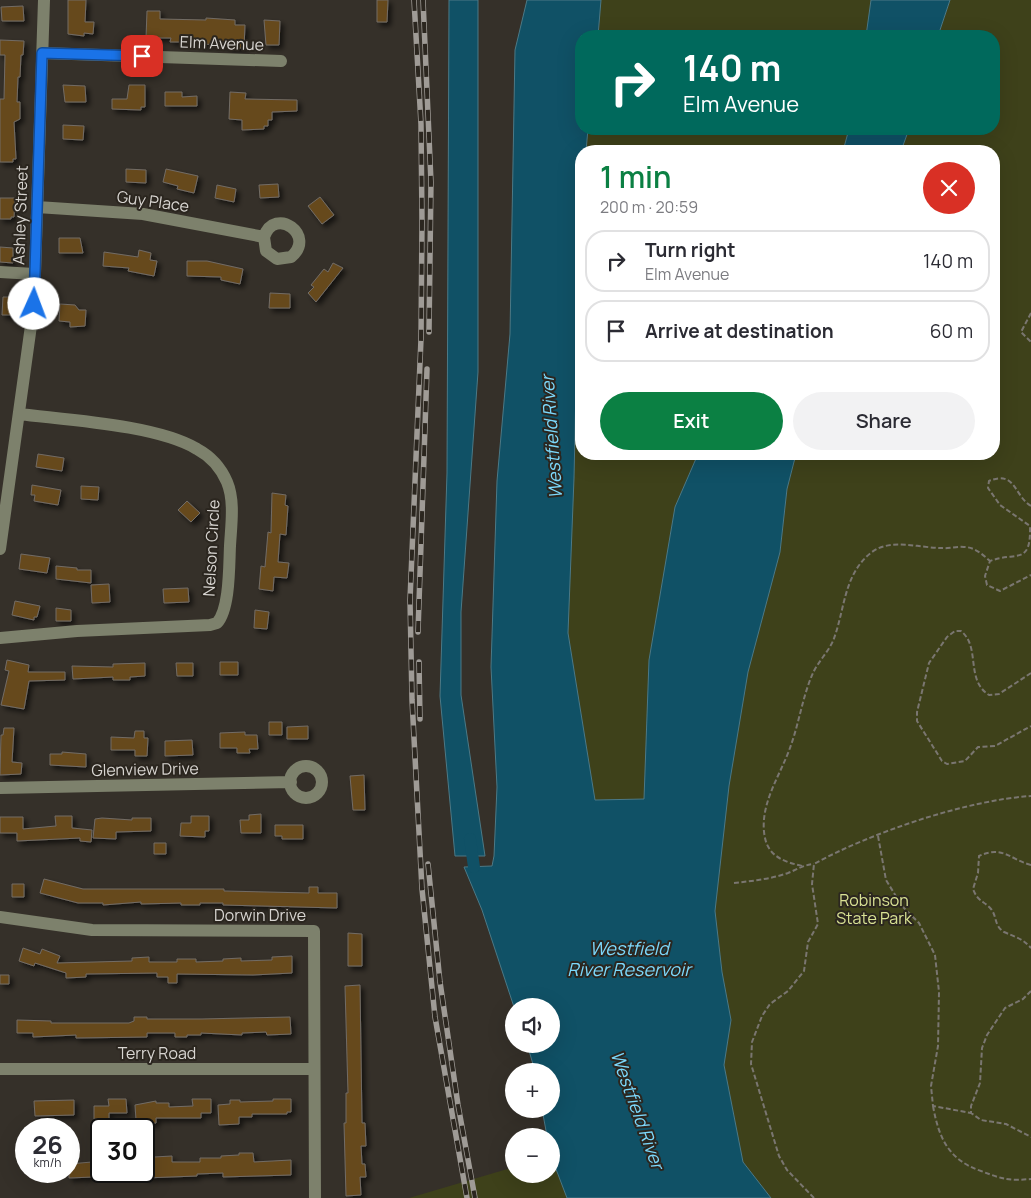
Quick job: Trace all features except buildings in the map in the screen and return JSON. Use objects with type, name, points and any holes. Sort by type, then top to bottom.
[{"type":"street","name":"Ashley Street","points":[[0,548],[34,304],[44,0]]},
{"type":"street","name":"Elm Avenue","points":[[42,53],[281,61]]},
{"type":"street","name":"Guy Place","points":[[37,207],[143,214],[264,236]]},
{"type":"street","points":[[0,272],[34,274]]},
{"type":"street","name":"Nelson Circle","points":[[0,638],[77,631],[210,625],[217,623],[224,612],[228,578],[231,495],[221,471],[204,454],[188,444],[156,434],[19,414]]},
{"type":"street","name":"Glenview Drive","points":[[0,788],[291,782]]},
{"type":"street","name":"Dorwin Drive","points":[[0,917],[92,930],[314,931],[315,1198]]},
{"type":"street","name":"Terry Road","points":[[0,1069],[314,1069]]},
{"type":"path","points":[[1031,313],[1021,332],[1031,342]]},
{"type":"path","points":[[802,866],[787,862],[772,853],[766,841],[764,816],[777,776],[791,746],[813,674],[832,643],[846,591],[856,570],[872,552],[890,545],[952,549],[965,547],[978,551],[990,561],[1020,557],[1028,551],[1031,543],[1030,526],[996,501],[988,488],[989,482],[997,478],[1006,479],[1015,485],[1026,503],[1031,506]]},
{"type":"path","points":[[990,561],[985,576],[987,585],[994,590],[1000,591],[1031,575]]},
{"type":"path","points":[[1031,673],[999,694],[989,695],[977,680],[970,641],[961,630],[954,631],[947,637],[929,663],[917,712],[917,721],[923,732],[942,761],[947,764],[965,761],[978,748],[995,746],[1031,726]]},
{"type":"path","points":[[734,883],[770,878],[788,873],[802,866],[814,864],[838,851],[953,810],[1002,799],[1031,796]]},
{"type":"path","points":[[878,836],[886,880],[902,906],[919,923],[935,955],[939,992],[938,1046],[931,1086],[935,1119],[955,1158],[968,1168],[1008,1181],[1031,1180]]},
{"type":"path","points":[[1031,865],[1005,853],[979,856],[977,861],[978,873],[972,889],[978,900],[992,910],[997,925],[1003,931],[1022,938],[1031,948]]},
{"type":"path","points":[[814,864],[812,884],[818,924],[808,942],[804,972],[788,992],[770,1004],[766,1010],[756,1030],[751,1052],[751,1064],[779,1156],[787,1170],[814,1198]]},
{"type":"path","points":[[971,1113],[971,1106],[980,1084],[982,1048],[987,1034],[1005,1008],[1023,999],[1031,991]]},
{"type":"path","points":[[933,1106],[971,1113],[981,1120],[1006,1124],[1031,1137]]},
{"type":"green space","points":[[601,0],[871,0],[867,30],[598,30]]},
{"type":"green space","name":"Robinson State Park","points":[[950,0],[1031,0],[1031,1198],[771,1198],[743,1162],[724,1065],[731,1020],[722,972],[715,911],[729,786],[748,672],[780,552],[787,489],[794,460],[1000,460],[1000,145],[903,145],[907,135],[1000,135],[1000,30],[940,30]]},
{"type":"green space","points":[[587,135],[847,135],[845,145],[587,145]]},
{"type":"green space","points":[[575,395],[575,460],[695,460],[675,507],[649,660],[644,799],[595,800],[568,633]]},
{"type":"green space","points":[[505,1170],[505,1183],[560,1183],[560,1180],[567,1198],[409,1198]]},
{"type":"water","points":[[449,0],[478,0],[478,372],[461,612],[461,695],[485,856],[455,856],[440,696],[447,473]]},
{"type":"water","points":[[527,0],[601,0],[598,30],[575,30],[575,135],[587,135],[587,145],[575,145],[575,431],[568,633],[595,800],[644,799],[649,660],[675,507],[695,460],[794,460],[787,489],[780,552],[748,672],[729,786],[715,911],[722,972],[731,1020],[724,1065],[743,1162],[771,1198],[567,1198],[560,1180],[560,1128],[546,1128],[544,1118],[560,1118],[560,1063],[533,1063],[530,1053],[560,1053],[560,998],[511,998],[482,910],[464,867],[492,866],[494,856],[497,787],[491,667],[497,481],[510,334],[515,50]]},
{"type":"water","points":[[871,0],[950,0],[940,30],[867,30]]},
{"type":"water","points":[[847,135],[907,135],[903,145],[845,145]]},
{"type":"waterway","points":[[470,839],[474,867]]},
{"type":"railway","points":[[414,0],[421,124],[422,222],[421,339],[410,600],[412,700],[422,889],[435,1017],[467,1198]]},
{"type":"railway","points":[[423,0],[431,182],[429,332]]},
{"type":"railway","points":[[418,632],[427,369]]},
{"type":"railway","points":[[419,662],[420,719]]},
{"type":"railway","points":[[428,864],[440,982],[458,1105],[475,1198]]},
{"type":"route","points":[[34,304],[42,53],[142,56]]},
{"type":"water label","name":"Westfield River","points":[[552,437]]},
{"type":"water label","name":"Westfield River Reservoir","points":[[629,960]]},
{"type":"water label","name":"Westfield River","points":[[637,1110]]}]
